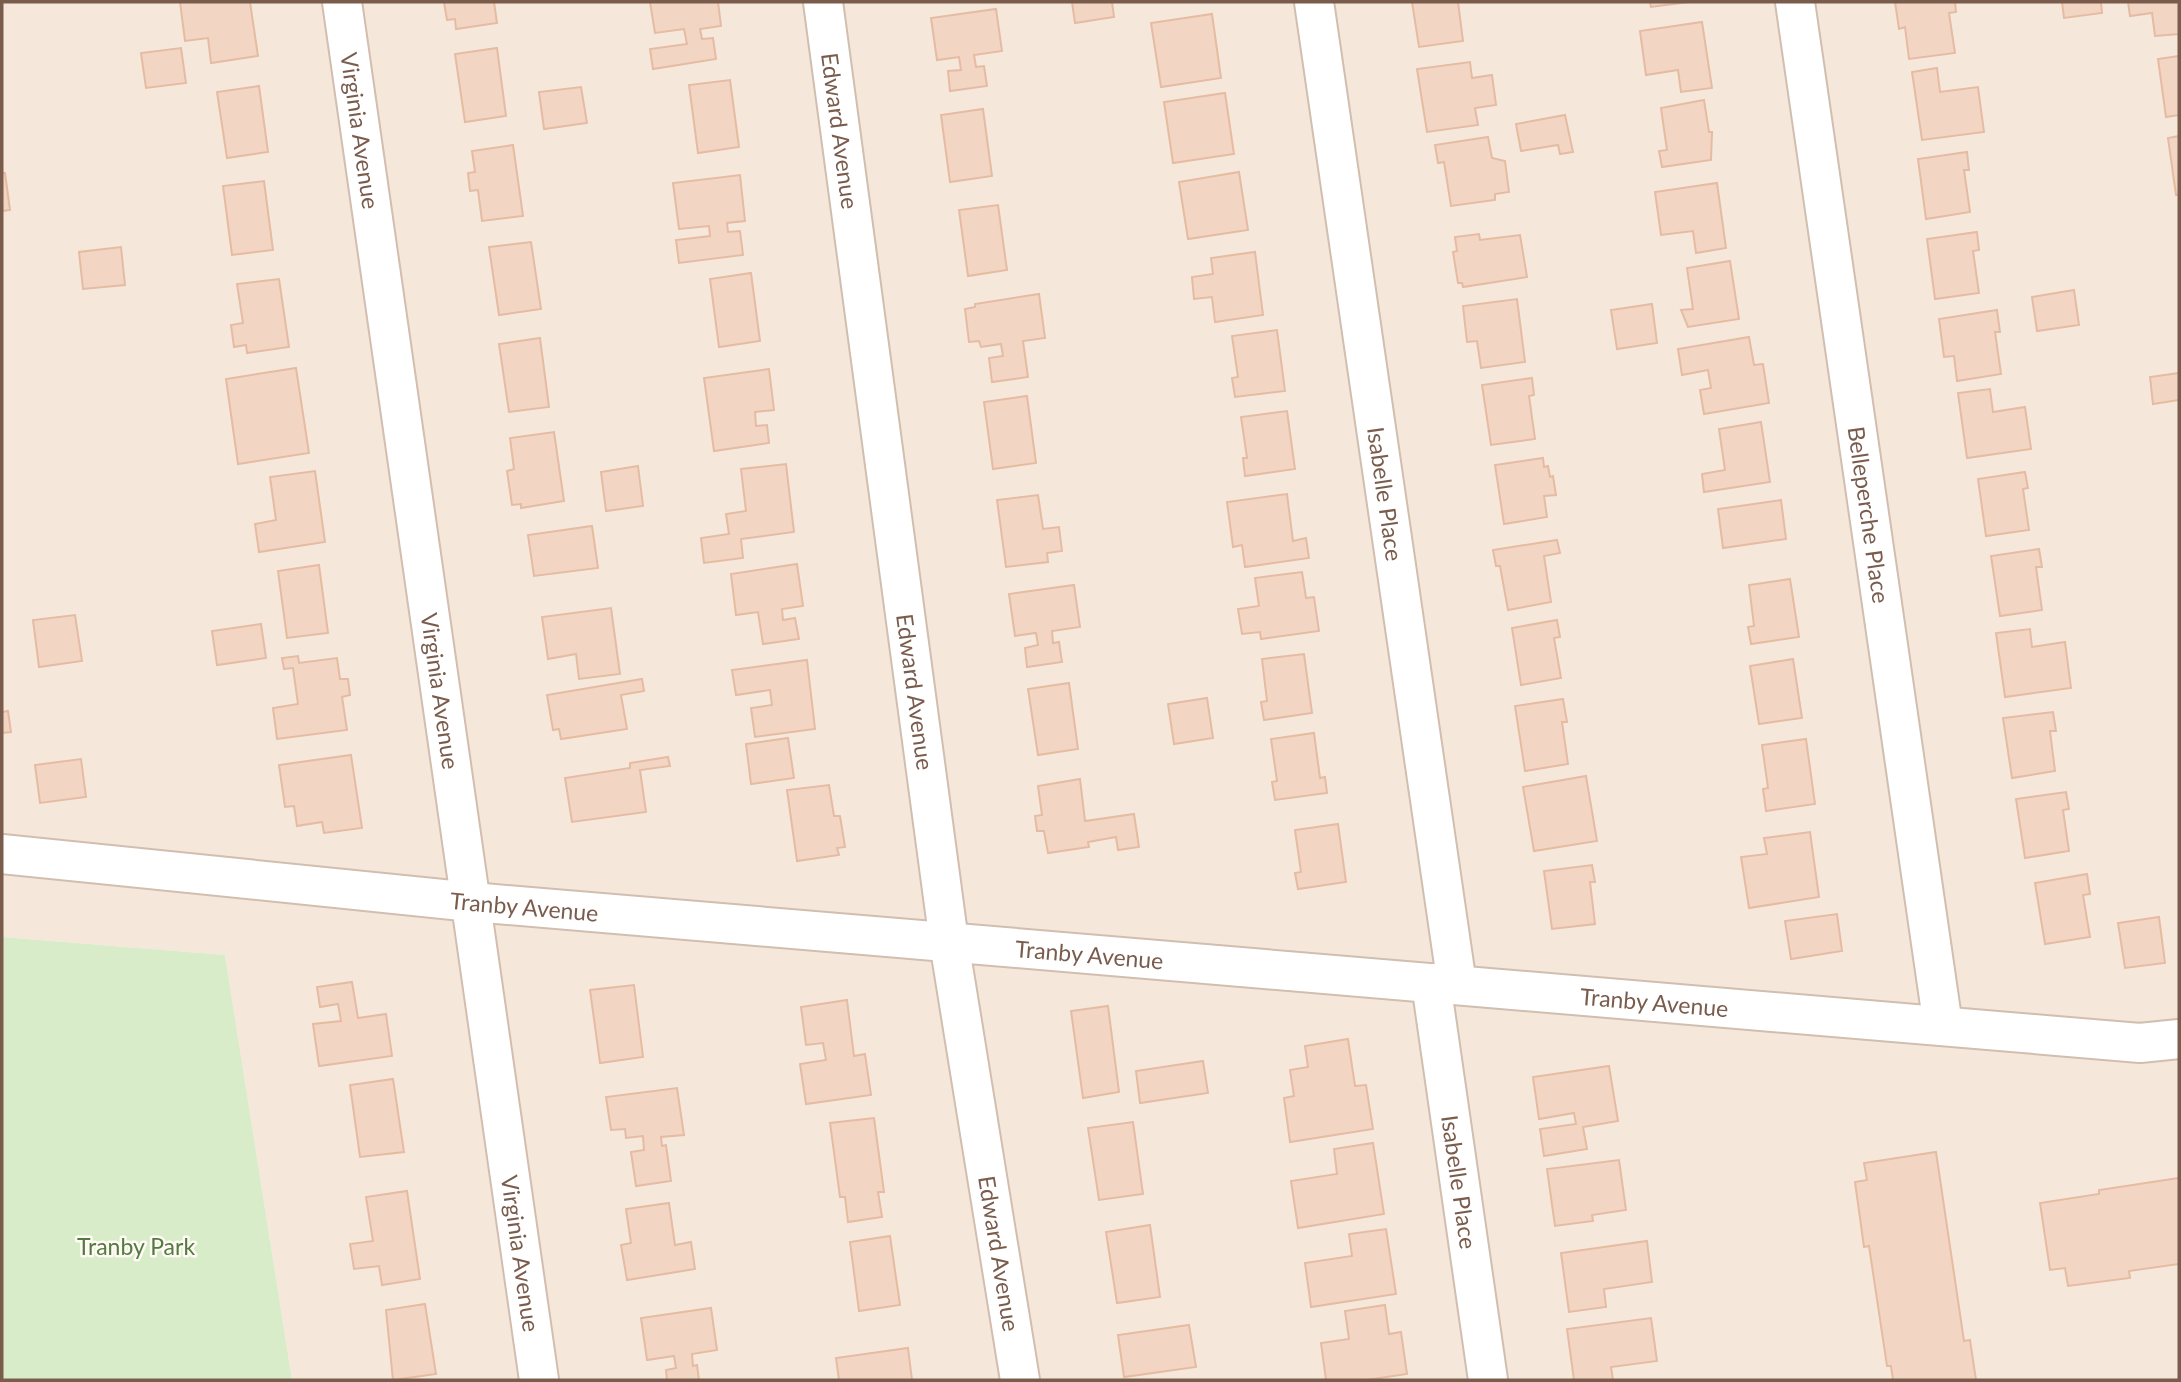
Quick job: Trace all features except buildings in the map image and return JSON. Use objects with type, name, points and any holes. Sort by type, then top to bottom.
[{"type":"street","name":"Virginia Avenue","points":[[342,2],[539,1380]]},
{"type":"street","name":"Edward Avenue","points":[[823,2],[949,942],[1020,1380]]},
{"type":"street","name":"Isabelle Place","points":[[1314,2],[1444,984],[1488,1380]]},
{"type":"street","name":"Belleperche Place","points":[[1795,2],[1942,1026]]},
{"type":"street","name":"Tranby Avenue","points":[[2,854],[472,902],[2140,1043],[2179,1039]]},
{"type":"shaded area","points":[[2,2],[2179,2],[2179,1380],[292,1380],[225,955],[2,937]]},
{"type":"green space","name":"Tranby Park","points":[[2,937],[225,955],[292,1380],[2,1380]]}]
